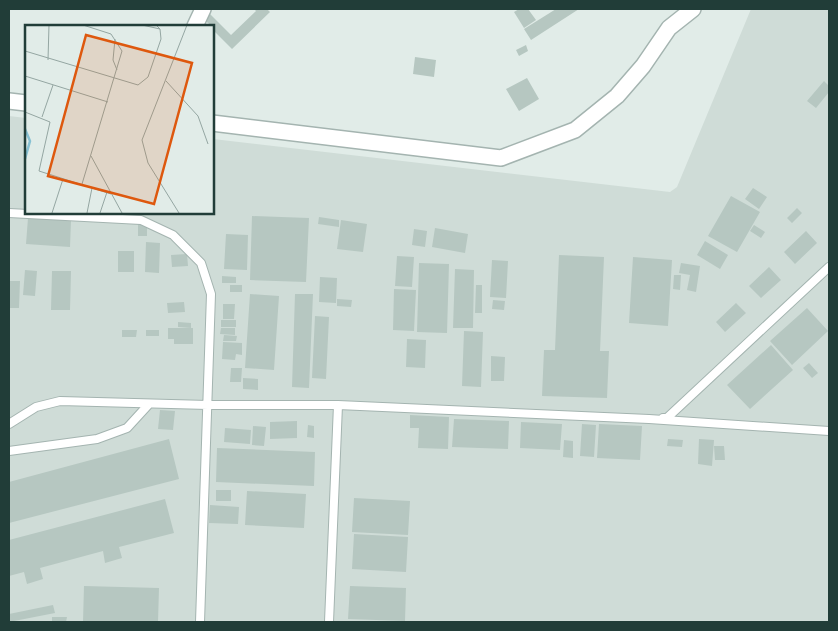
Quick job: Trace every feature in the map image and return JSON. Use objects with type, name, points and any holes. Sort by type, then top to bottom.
[{"type":"street","points":[[195,25],[203,9]]},
{"type":"street","points":[[214,123],[501,158],[575,130],[617,96],[643,66],[669,28],[693,9]]},
{"type":"street","points":[[9,101],[25,103]]},
{"type":"lane","points":[[9,213],[25,214]]},
{"type":"lane","points":[[28,214],[141,220],[173,235],[201,264],[211,294],[200,622]]},
{"type":"lane","points":[[649,419],[667,418],[829,267]]},
{"type":"lane","points":[[9,424],[36,406],[60,401],[208,405],[338,405],[649,419],[829,431]]},
{"type":"lane","points":[[9,450],[97,439],[127,428],[149,404]]},
{"type":"lane","points":[[329,622],[338,405]]},
{"type":"shaded area","points":[[751,9],[829,9],[829,622],[9,622],[9,116],[25,118],[25,214],[214,214],[214,139],[670,192],[677,187]]},
{"type":"building","points":[[254,9],[267,9],[270,12],[232,49],[214,31],[214,25],[204,20],[210,14],[231,35],[256,11]]},
{"type":"building","points":[[519,9],[528,9],[536,20],[524,28],[514,12]]},
{"type":"building","points":[[556,9],[579,9],[531,40],[524,29]]},
{"type":"building","points":[[526,45],[528,51],[519,56],[516,50]]},
{"type":"building","points":[[415,57],[436,60],[434,77],[413,74]]},
{"type":"building","points":[[527,78],[539,99],[519,111],[506,89]]},
{"type":"building","points":[[824,81],[829,86],[829,92],[816,108],[807,101]]},
{"type":"building","points":[[753,188],[767,197],[759,209],[745,199]]},
{"type":"building","points":[[731,196],[760,212],[737,252],[708,236]]},
{"type":"building","points":[[797,208],[802,213],[792,223],[787,218]]},
{"type":"building","points":[[252,216],[309,218],[306,282],[250,280]]},
{"type":"building","points":[[319,217],[339,220],[339,227],[318,224]]},
{"type":"building","points":[[28,218],[71,220],[70,247],[26,244]]},
{"type":"building","points":[[341,220],[367,224],[363,252],[337,249]]},
{"type":"building","points":[[138,224],[147,224],[147,236],[138,236]]},
{"type":"building","points":[[754,225],[765,232],[761,238],[750,231]]},
{"type":"building","points":[[435,228],[468,234],[465,253],[432,247]]},
{"type":"building","points":[[414,229],[427,231],[425,247],[412,245]]},
{"type":"building","points":[[806,231],[817,243],[795,264],[784,252]]},
{"type":"building","points":[[226,234],[248,235],[247,270],[224,269]]},
{"type":"building","points":[[705,241],[728,255],[720,269],[697,255]]},
{"type":"building","points":[[146,242],[160,243],[159,273],[145,272]]},
{"type":"building","points":[[118,251],[134,251],[134,272],[118,272]]},
{"type":"building","points":[[187,254],[188,266],[172,267],[171,255]]},
{"type":"building","points":[[559,255],[604,257],[600,351],[609,351],[607,398],[542,396],[544,350],[555,350]]},
{"type":"building","points":[[397,256],[414,257],[412,287],[395,286]]},
{"type":"building","points":[[633,257],[672,260],[668,326],[629,323]]},
{"type":"building","points":[[492,260],[508,261],[506,298],[490,297]]},
{"type":"building","points":[[419,263],[449,264],[447,333],[417,332]]},
{"type":"building","points":[[681,263],[700,266],[696,292],[687,290],[690,275],[679,273]]},
{"type":"building","points":[[769,267],[781,280],[761,298],[749,286]]},
{"type":"building","points":[[455,269],[474,270],[473,328],[453,328]]},
{"type":"building","points":[[25,270],[37,271],[35,296],[23,295]]},
{"type":"building","points":[[52,271],[71,271],[70,310],[51,310]]},
{"type":"building","points":[[674,275],[681,275],[680,290],[673,289]]},
{"type":"building","points":[[222,276],[236,277],[236,283],[222,283]]},
{"type":"building","points":[[320,277],[337,278],[336,303],[319,302]]},
{"type":"building","points":[[9,281],[20,281],[19,308],[9,308]]},
{"type":"building","points":[[230,285],[242,285],[242,292],[230,292]]},
{"type":"building","points":[[476,285],[482,285],[482,313],[475,313]]},
{"type":"building","points":[[394,289],[416,290],[414,331],[393,330]]},
{"type":"building","points":[[250,294],[279,296],[274,370],[245,368]]},
{"type":"building","points":[[295,294],[313,294],[309,388],[292,387]]},
{"type":"building","points":[[337,299],[352,300],[351,307],[337,306]]},
{"type":"building","points":[[493,300],[505,301],[504,310],[492,309]]},
{"type":"building","points":[[184,302],[185,312],[168,313],[167,303]]},
{"type":"building","points":[[736,303],[746,313],[725,332],[716,322]]},
{"type":"building","points":[[223,304],[235,304],[234,319],[223,319]]},
{"type":"building","points":[[807,308],[828,331],[792,365],[770,341]]},
{"type":"building","points":[[315,316],[329,317],[326,379],[312,378]]},
{"type":"building","points":[[221,320],[236,320],[236,327],[221,327]]},
{"type":"building","points":[[178,322],[191,323],[191,328],[178,327]]},
{"type":"building","points":[[168,328],[193,328],[193,344],[174,344],[174,339],[168,339]]},
{"type":"building","points":[[221,328],[235,328],[235,335],[220,334]]},
{"type":"building","points":[[122,330],[137,330],[136,337],[122,337]]},
{"type":"building","points":[[146,330],[159,330],[159,336],[146,336]]},
{"type":"building","points":[[464,331],[483,332],[481,387],[462,386]]},
{"type":"building","points":[[224,335],[237,336],[236,341],[223,341]]},
{"type":"building","points":[[407,339],[426,340],[425,368],[406,367]]},
{"type":"building","points":[[223,342],[242,343],[242,355],[236,354],[235,360],[222,359]]},
{"type":"building","points":[[771,345],[793,370],[750,409],[727,385]]},
{"type":"building","points":[[491,356],[505,357],[504,381],[491,381]]},
{"type":"building","points":[[809,363],[818,373],[812,378],[803,368]]},
{"type":"building","points":[[231,368],[242,368],[241,382],[230,382]]},
{"type":"building","points":[[243,378],[258,379],[258,390],[243,389]]},
{"type":"building","points":[[160,410],[175,411],[173,430],[158,429]]},
{"type":"building","points":[[410,415],[449,417],[448,449],[418,448],[419,428],[410,428]]},
{"type":"building","points":[[454,419],[509,421],[508,449],[452,447]]},
{"type":"building","points":[[297,421],[297,438],[270,439],[270,422]]},
{"type":"building","points":[[521,422],[562,424],[560,450],[520,448]]},
{"type":"building","points":[[582,424],[596,425],[594,457],[580,456]]},
{"type":"building","points":[[599,424],[642,426],[640,460],[597,458]]},
{"type":"building","points":[[308,425],[314,426],[314,438],[307,437]]},
{"type":"building","points":[[253,426],[266,427],[264,446],[252,445]]},
{"type":"building","points":[[225,428],[251,430],[250,444],[224,442]]},
{"type":"building","points":[[169,439],[179,479],[9,523],[9,482]]},
{"type":"building","points":[[668,439],[683,440],[682,447],[667,446]]},
{"type":"building","points":[[699,439],[714,440],[712,466],[698,464]]},
{"type":"building","points":[[564,440],[573,441],[573,458],[563,457]]},
{"type":"building","points":[[714,446],[724,446],[725,460],[715,460]]},
{"type":"building","points":[[217,448],[315,452],[314,486],[216,482]]},
{"type":"building","points":[[216,490],[231,490],[231,501],[216,501]]},
{"type":"building","points":[[247,491],[306,494],[304,528],[245,525]]},
{"type":"building","points":[[354,498],[410,501],[408,535],[352,532]]},
{"type":"building","points":[[165,499],[174,533],[119,547],[122,558],[105,563],[103,551],[40,568],[43,579],[27,584],[24,572],[9,576],[9,540]]},
{"type":"building","points":[[210,505],[239,507],[238,524],[209,523]]},
{"type":"building","points":[[354,534],[408,537],[406,572],[352,569]]},
{"type":"building","points":[[84,586],[159,588],[158,622],[83,622]]},
{"type":"building","points":[[350,586],[406,588],[405,621],[348,619]]},
{"type":"building","points":[[53,605],[55,613],[9,622],[9,614]]},
{"type":"building","points":[[52,617],[67,617],[66,622],[52,622]]}]
